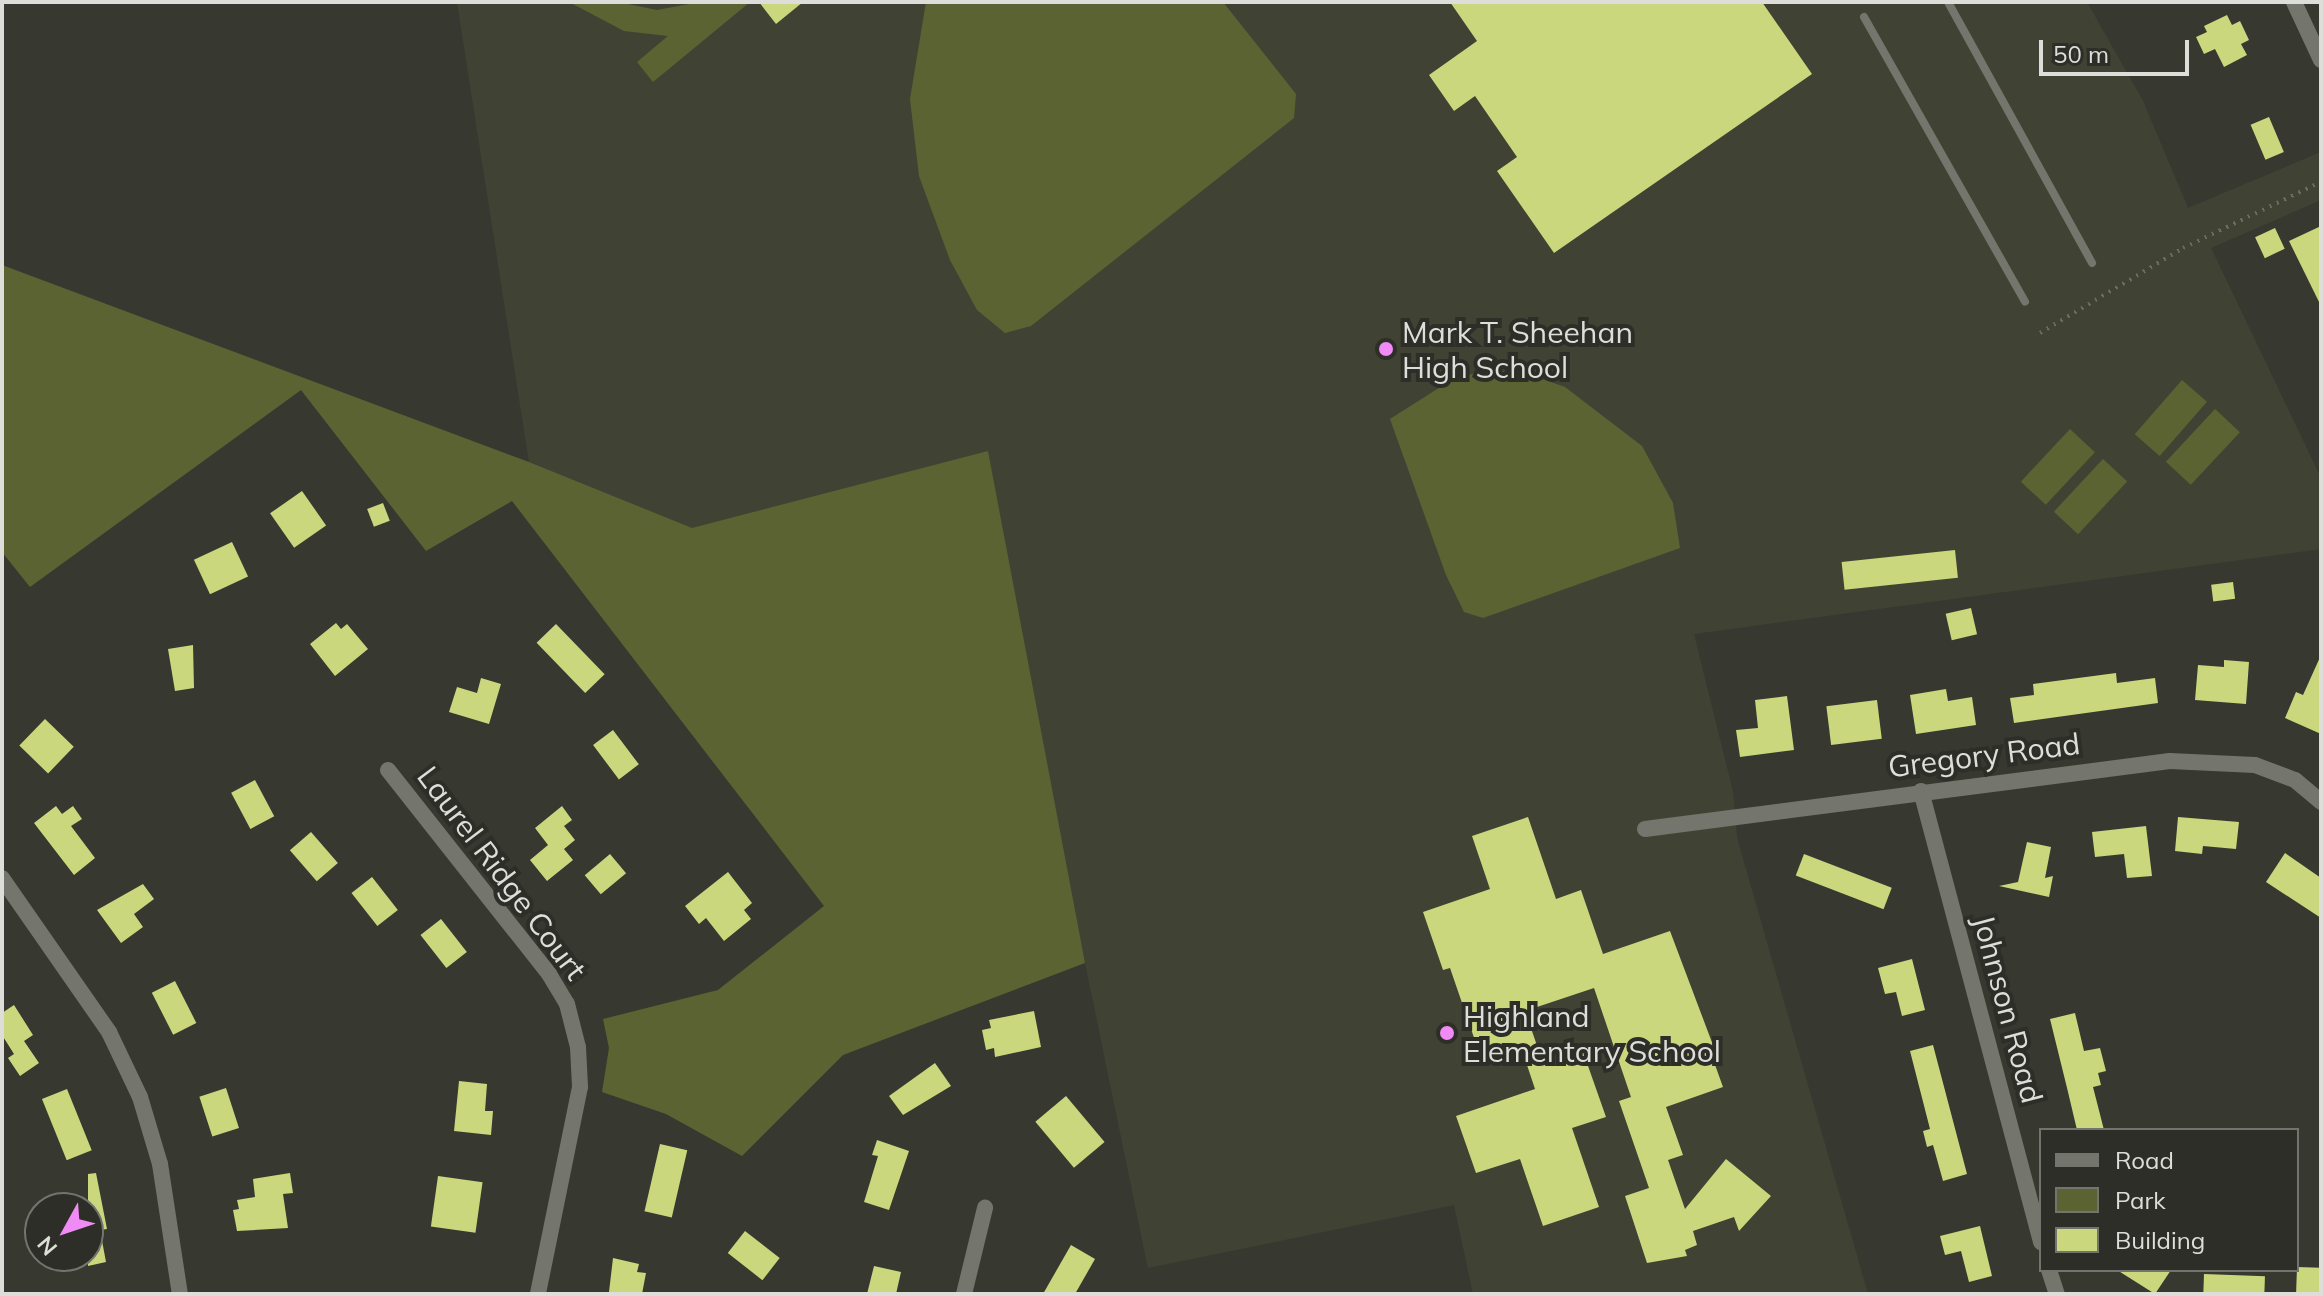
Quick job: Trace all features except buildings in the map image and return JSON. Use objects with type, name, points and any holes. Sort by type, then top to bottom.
[{"type":"street","points":[[2294,2],[2321,60]]},
{"type":"street","name":"Gregory Road","points":[[1645,829],[2170,761],[2255,765],[2295,780],[2321,802]]},
{"type":"street","name":"Laurel Ridge Court","points":[[388,770],[549,974],[567,1004],[578,1047],[580,1087],[538,1294]]},
{"type":"street","name":"Johnson Road","points":[[1921,791],[2039,1234]]},
{"type":"street","points":[[2,878],[109,1032],[140,1097],[160,1164],[180,1294]]},
{"type":"street","points":[[964,1294],[985,1208]]},
{"type":"street","points":[[2050,1272],[2057,1294]]},
{"type":"lane","points":[[1948,2],[2092,263]]},
{"type":"lane","points":[[1864,17],[2025,302]]},
{"type":"path","points":[[2040,333],[2183,248],[2321,182]]},
{"type":"shaded area","name":"Mark T. Sheehan High School","points":[[457,2],[2087,2],[2143,101],[2188,208],[2321,152],[2321,200],[2211,248],[2321,478],[2321,549],[1694,634],[1733,792],[1737,838],[1868,1294],[1473,1294],[1454,1205],[1148,1268],[1068,880],[988,452],[692,529],[529,462]]},
{"type":"green space","points":[[569,2],[618,2],[657,10],[700,2],[750,2],[653,82],[637,62],[668,36],[624,31]]},
{"type":"green space","points":[[926,2],[1223,2],[1296,94],[1294,118],[1031,326],[1005,333],[977,310],[950,260],[919,176],[910,99]]},
{"type":"green space","points":[[2,265],[529,462],[692,528],[988,451],[1085,963],[843,1055],[742,1156],[666,1114],[602,1092],[609,1048],[603,1019],[718,990],[824,906],[512,501],[426,551],[301,390],[30,587],[2,552]]},
{"type":"green space","points":[[1487,370],[1525,373],[1565,387],[1642,446],[1673,503],[1680,548],[1483,618],[1464,612],[1446,575],[1390,419],[1453,379]]},
{"type":"green space","points":[[2182,380],[2207,402],[2160,456],[2135,434]]},
{"type":"green space","points":[[2215,409],[2240,432],[2191,485],[2166,462]]},
{"type":"green space","points":[[2070,429],[2095,452],[2046,505],[2021,482]]},
{"type":"green space","points":[[2103,459],[2127,482],[2078,534],[2054,512]]},
{"type":"place","name":"Mark T. Sheehan High School","points":[[1386,349]]},
{"type":"place","name":"Highland Elementary School","points":[[1447,1033]]}]
